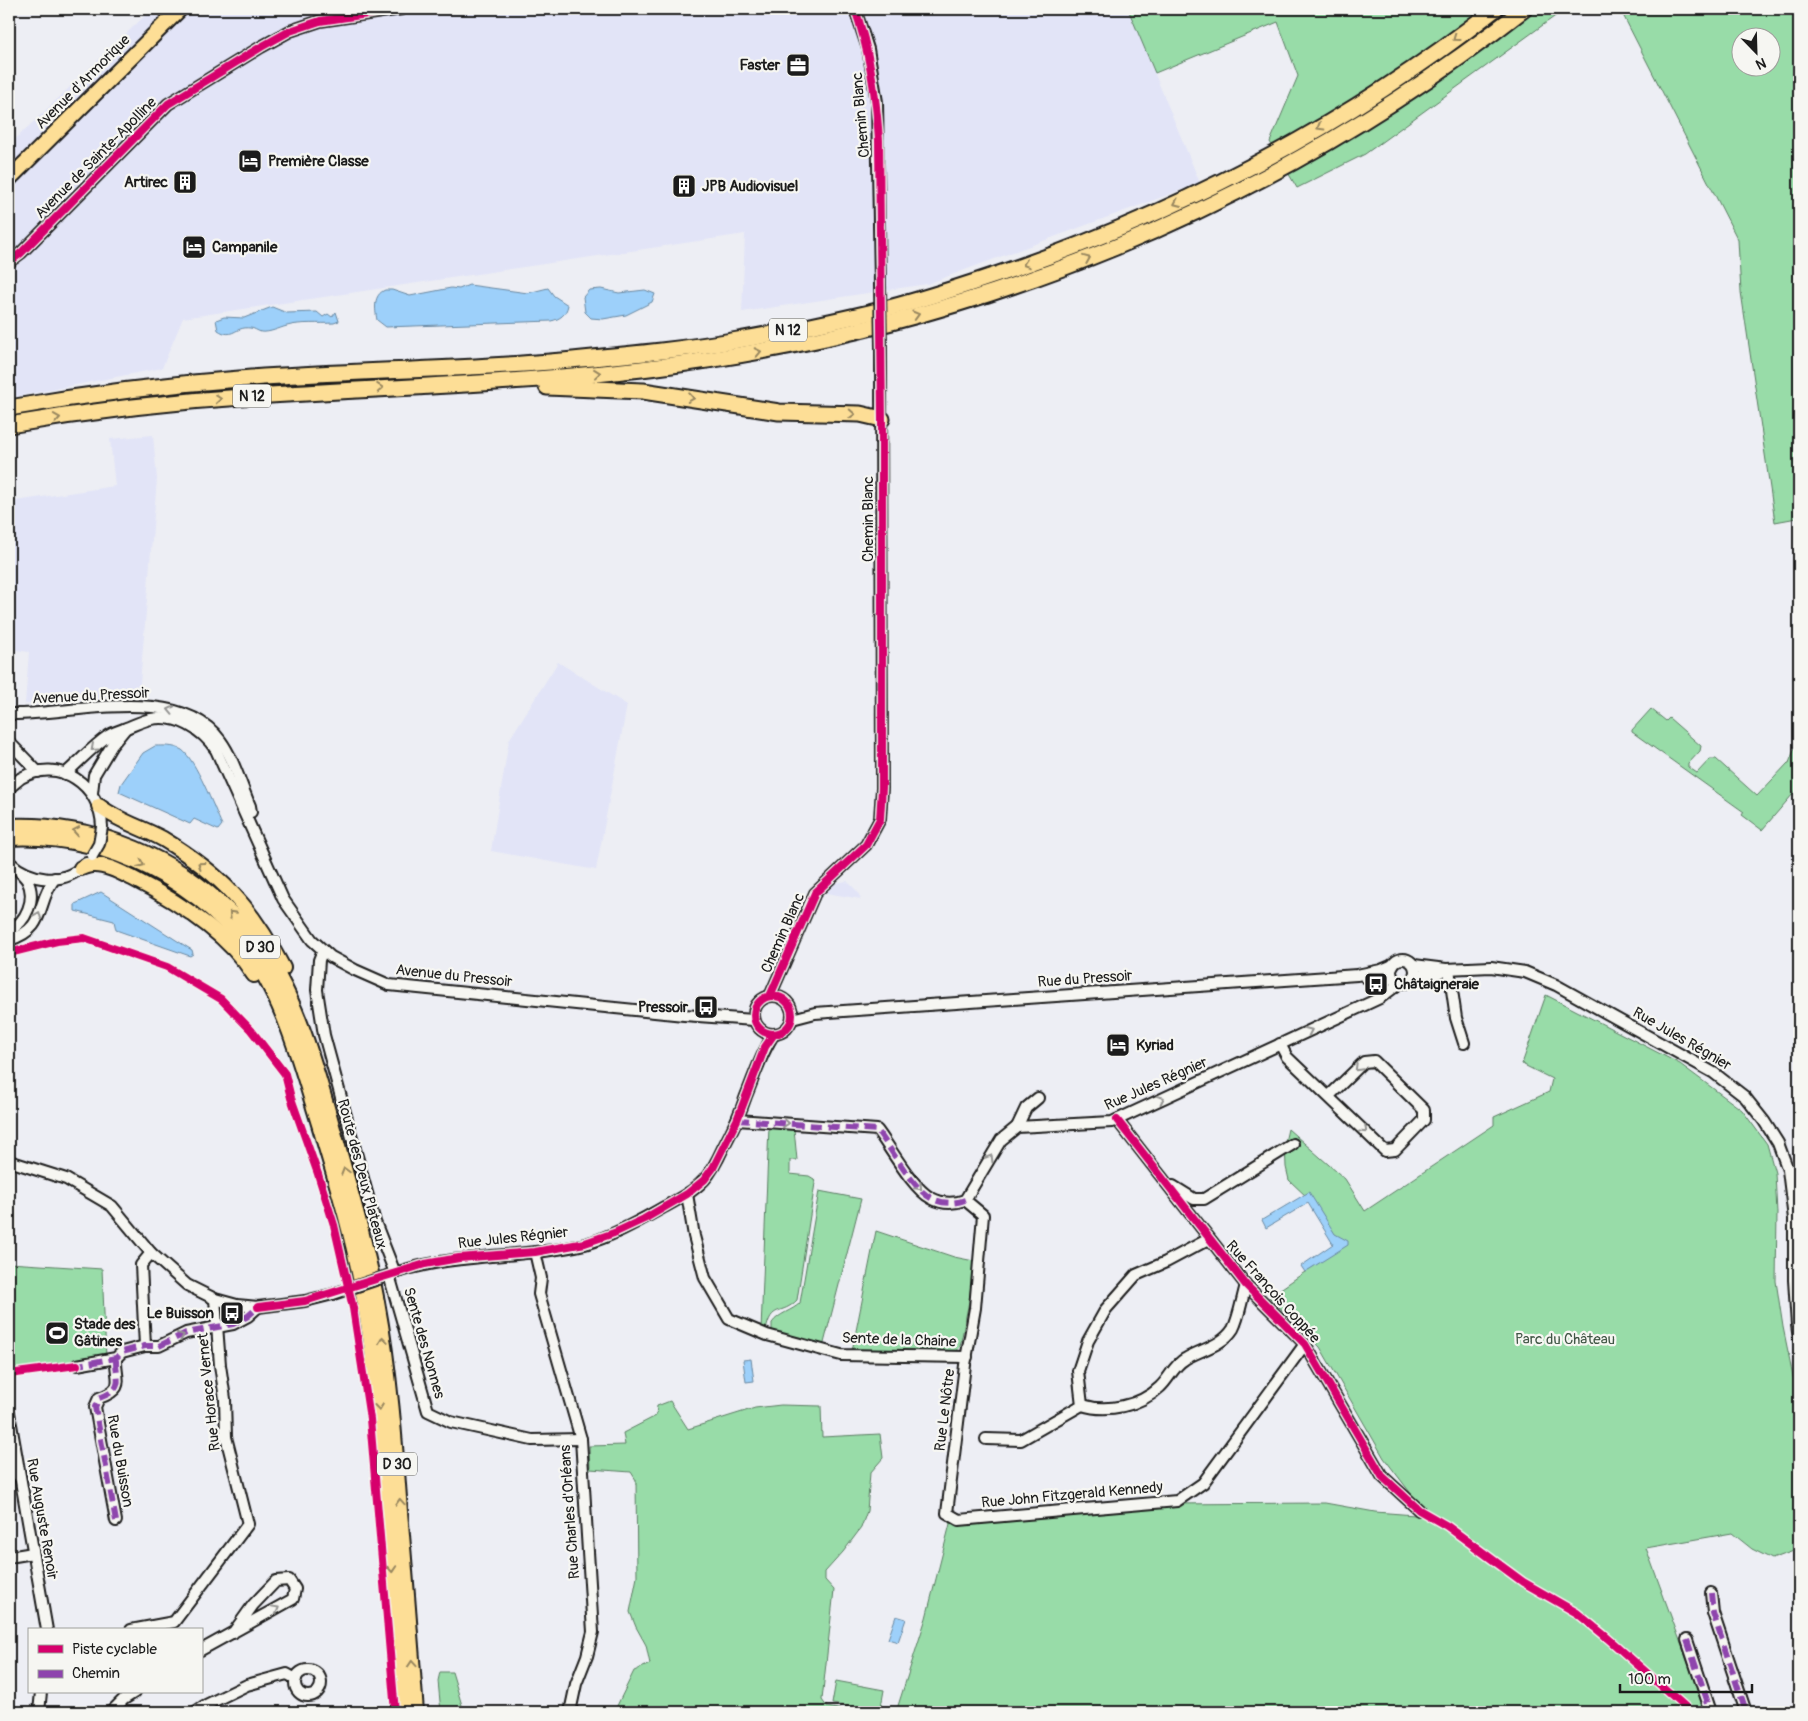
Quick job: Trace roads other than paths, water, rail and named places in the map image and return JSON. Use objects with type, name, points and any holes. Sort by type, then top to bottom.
[{"type":"highway","name":"N 12","points":[[9,408],[88,395],[185,384],[254,378],[550,362],[653,351],[737,340],[872,312],[975,282],[1071,248],[1136,222],[1214,186],[1355,107],[1415,68],[1495,9]]},
{"type":"highway","name":"N 12","points":[[9,425],[185,402],[553,378],[656,367],[743,355],[874,327],[980,297],[1077,263],[1141,237],[1219,201],[1288,165],[1423,84],[1524,9]]},
{"type":"highway","points":[[496,381],[521,386],[643,391],[779,412],[860,414],[882,419]]},
{"type":"main road","name":"Avenue d'Armorique","points":[[9,167],[170,9]]},
{"type":"main road","name":"Avenue d'Armorique","points":[[9,179],[180,9]]},
{"type":"main road","points":[[99,806],[118,819],[160,838],[186,854],[211,872],[251,913],[269,940],[290,981],[310,1034],[311,1053]]},
{"type":"main road","name":"Route des Deux Plateaux","points":[[9,826],[58,827],[86,832],[121,842],[170,865],[202,887],[251,934],[286,987],[311,1053],[371,1271],[382,1335],[394,1436],[416,1712]]},
{"type":"main road","name":"Route des Deux Plateaux","points":[[9,838],[26,837],[61,840],[108,851],[141,864],[170,879],[197,898],[244,945],[274,993],[291,1032],[327,1149],[354,1249],[364,1298],[375,1366],[382,1434],[404,1712]]},
{"type":"main road","points":[[81,868],[93,865],[117,870],[170,898],[216,933],[236,952],[248,966],[266,996],[285,1038],[314,1132],[327,1149]]},
{"type":"street","name":"Avenue de Sainte-Apolline","points":[[9,262],[21,253],[168,104],[261,46],[290,31],[320,21],[402,9]]},
{"type":"street","name":"Chemin Blanc","points":[[770,996],[815,893],[866,845],[880,819],[882,788],[882,419],[877,102],[868,49],[855,9]]},
{"type":"street","name":"Avenue du Pressoir","points":[[9,714],[126,707],[167,709],[189,715],[205,725],[220,740],[250,806],[252,828]]},
{"type":"street","name":"Avenue du Pressoir","points":[[65,774],[109,735],[153,718],[170,719],[184,723],[204,735],[221,758],[283,899],[312,940],[334,958],[389,985],[684,1016],[754,1020]]},
{"type":"street","points":[[92,793],[94,775],[112,745],[126,728]]},
{"type":"street","points":[[9,742],[38,772]]},
{"type":"street","points":[[9,788],[21,778],[38,772],[65,774],[81,782],[92,793],[102,817],[99,844],[92,856],[81,868],[72,874],[55,878],[36,878],[19,871]]},
{"type":"street","points":[[9,862],[27,881],[30,898],[29,906],[22,921],[9,931]]},
{"type":"street","points":[[9,940],[21,936],[36,922],[48,888],[55,878]]},
{"type":"street","name":"Sente des Nonnes","points":[[323,950],[319,960],[317,977],[318,1003],[324,1035],[428,1411],[451,1422],[532,1440],[581,1439]]},
{"type":"street","points":[[317,977],[334,958]]},
{"type":"street","points":[[1414,977],[1416,969],[1409,960],[1402,959],[1393,965],[1391,972],[1397,981],[1408,982],[1414,977],[1438,973],[1447,969]]},
{"type":"street","name":"Rue du Pressoir","points":[[792,1019],[815,1013],[1357,975],[1381,970],[1393,965]]},
{"type":"street","points":[[1414,965],[1447,969]]},
{"type":"street","name":"Rue Jules Régnier","points":[[1447,969],[1491,967],[1525,972],[1556,985],[1714,1073],[1744,1097],[1764,1121],[1778,1143],[1788,1170],[1794,1219],[1794,1280],[1799,1339]]},
{"type":"street","points":[[1447,969],[1456,1018],[1464,1043]]},
{"type":"street","name":"Rue du Pressoir","points":[[1357,975],[1397,981]]},
{"type":"street","name":"Chemin Blanc","points":[[778,978],[781,997]]},
{"type":"street","name":"Rue Jules Régnier","points":[[1017,1127],[1112,1122],[1380,998],[1397,981]]},
{"type":"street","points":[[770,996],[781,997],[790,1006],[792,1019],[786,1030],[769,1033],[760,1029],[754,1020],[755,1008],[763,998],[770,996]]},
{"type":"street","name":"Rue du Pressoir","points":[[790,1006],[815,1013]]},
{"type":"street","name":"Avenue du Pressoir","points":[[733,1018],[755,1008]]},
{"type":"street","name":"Rue Jules Régnier","points":[[9,1160],[66,1178],[112,1206],[151,1253],[187,1284],[215,1299],[237,1305],[258,1307],[305,1301],[333,1294],[425,1264],[459,1258],[535,1252],[585,1244],[614,1233],[688,1194],[704,1180],[713,1168],[737,1120],[769,1033]]},
{"type":"street","points":[[1280,1044],[1287,1057],[1385,1151],[1395,1150],[1424,1120],[1424,1110],[1374,1061],[1364,1062],[1329,1096]]},
{"type":"street","points":[[737,1120],[877,1130],[916,1186],[930,1198],[956,1203],[965,1200],[1001,1140],[1017,1127],[1026,1108],[1038,1098]]},
{"type":"street","name":"Rue François Coppée","points":[[1117,1120],[1165,1180],[1208,1239],[1246,1285],[1306,1344],[1382,1476],[1419,1510]]},
{"type":"street","points":[[1165,1180],[1194,1199],[1204,1199],[1293,1144]]},
{"type":"street","name":"Sente de la Chaine","points":[[688,1194],[694,1236],[705,1278],[729,1319],[767,1335],[841,1355],[967,1357]]},
{"type":"street","name":"Rue Le Nôtre","points":[[947,1513],[975,1308],[983,1215],[965,1200]]},
{"type":"street","points":[[1082,1404],[1078,1371],[1088,1341],[1106,1309],[1136,1275],[1166,1262],[1208,1239]]},
{"type":"street","name":"Rue Charles d'Orléans","points":[[535,1252],[541,1278],[540,1294],[581,1439],[593,1632],[587,1656],[576,1684],[570,1712]]},
{"type":"street","points":[[145,1346],[142,1265],[151,1253]]},
{"type":"street","points":[[1082,1404],[1095,1409],[1121,1406],[1149,1396],[1161,1386],[1183,1359],[1225,1339],[1234,1327],[1246,1285]]},
{"type":"street","name":"Rue Horace Vernet","points":[[142,1628],[174,1622],[248,1524],[226,1437],[225,1399],[220,1365],[215,1299]]},
{"type":"street","points":[[77,1365],[116,1358],[122,1352],[145,1346],[159,1346],[186,1333],[232,1324],[248,1316],[258,1307]]},
{"type":"street","name":"Rue John Fitzgerald Kennedy","points":[[947,1513],[959,1520],[1177,1501],[1203,1483],[1306,1344]]},
{"type":"street","name":"Rue du Buisson","points":[[116,1358],[118,1387],[113,1392],[99,1398],[95,1407],[116,1521]]},
{"type":"street","points":[[986,1439],[1021,1440],[1082,1404]]},
{"type":"street","name":"Rue Auguste Renoir","points":[[9,1418],[46,1628]]},
{"type":"street","points":[[9,1464],[21,1480]]},
{"type":"street","points":[[9,1557],[33,1553]]},
{"type":"street","points":[[202,1649],[233,1633],[293,1599],[295,1589],[289,1580],[276,1581],[253,1605],[233,1633]]},
{"type":"street","points":[[1711,1593],[1713,1612],[1746,1712]]},
{"type":"street","points":[[1687,1640],[1711,1712]]},
{"type":"street","points":[[196,1712],[247,1684],[287,1674],[296,1679]]},
{"type":"street","points":[[39,1712],[41,1694]]},
{"type":"street","points":[[111,1712],[132,1694]]},
{"type":"water","points":[[469,285],[528,293],[548,288],[554,296],[568,305],[562,316],[551,321],[386,327],[377,320],[375,307],[378,295],[385,290],[392,290],[410,296],[451,288],[459,289]]},
{"type":"water","points":[[601,289],[619,293],[645,290],[655,294],[652,302],[626,315],[603,319],[591,318],[585,312],[583,297],[589,290]]},
{"type":"water","points":[[272,307],[287,313],[317,312],[323,317],[328,314],[332,317],[336,312],[339,321],[334,323],[292,325],[264,332],[253,328],[245,328],[227,334],[218,330],[216,320],[224,317],[244,318]]},
{"type":"water","points":[[155,746],[175,747],[187,755],[210,796],[222,825],[218,830],[194,819],[190,824],[119,792],[121,784],[143,753]]},
{"type":"water","points":[[101,892],[192,950],[193,954],[190,956],[116,930],[114,921],[75,911],[75,904]]},
{"type":"water","points":[[1309,1192],[1335,1234],[1348,1241],[1348,1245],[1305,1272],[1301,1266],[1333,1244],[1308,1203],[1266,1228],[1262,1220]]},
{"type":"water","points":[[751,1359],[754,1381],[746,1382],[743,1360]]},
{"type":"water","points":[[896,1616],[906,1619],[898,1642],[888,1639]]},
{"type":"place","name":"Faster","points":[[798,65]]},
{"type":"place","name":"Première Classe","points":[[250,161]]},
{"type":"place","name":"Artirec","points":[[185,182]]},
{"type":"place","name":"JPB Audiovisuel","points":[[684,186]]},
{"type":"place","name":"Campanile","points":[[194,247]]},
{"type":"place","name":"Châtaigneraie","points":[[1376,984]]},
{"type":"place","name":"Pressoir","points":[[706,1007]]},
{"type":"place","name":"Kyriad","points":[[1118,1045]]},
{"type":"place","name":"Le Buisson","points":[[232,1313]]},
{"type":"place","name":"Stade des Gâtines","points":[[57,1333]]},
{"type":"park label","name":"Parc du Château","points":[[1565,1339]]}]
